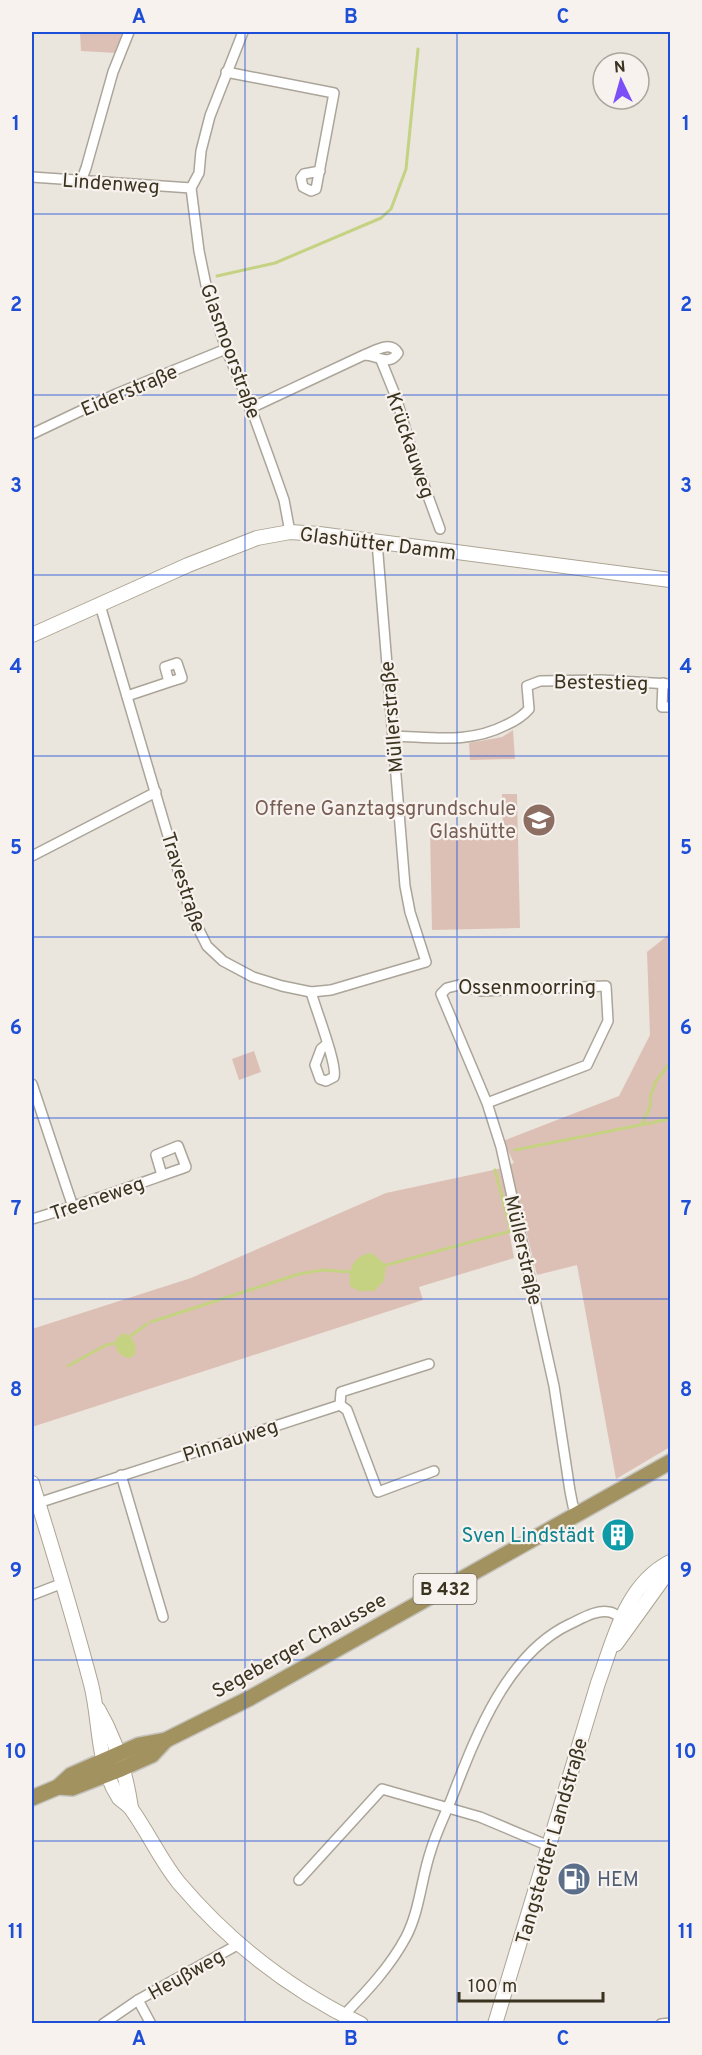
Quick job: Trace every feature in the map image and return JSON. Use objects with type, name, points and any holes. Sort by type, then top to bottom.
[{"type":"main road","name":"Segeberger Chaussee","points":[[32,1798],[58,1787],[72,1788],[112,1764],[152,1755],[166,1740],[250,1698],[670,1462]]},
{"type":"street","points":[[81,181],[113,72],[129,32]]},
{"type":"street","name":"Glasmoorstraße","points":[[243,32],[210,116],[201,151],[199,173],[191,188],[206,285],[226,349],[251,408],[284,500],[290,532]]},
{"type":"street","points":[[226,72],[334,93],[320,171]]},
{"type":"street","name":"Lindenweg","points":[[32,177],[191,188]]},
{"type":"street","points":[[251,408],[364,355],[388,346],[397,350],[397,356],[393,359],[381,360],[373,355],[364,355]]},
{"type":"street","name":"Eiderstraße","points":[[32,434],[116,394],[226,349]]},
{"type":"street","name":"Krückauweg","points":[[381,360],[396,397],[413,455],[440,529]]},
{"type":"street","name":"Glashütter Damm","points":[[32,635],[188,565],[257,538],[290,532],[670,580]]},
{"type":"street","name":"Müllerstraße","points":[[377,542],[405,886],[410,912],[426,962]]},
{"type":"street","name":"Travestraße","points":[[100,605],[191,914],[207,946],[228,964],[253,977],[311,992],[331,990],[426,962]]},
{"type":"street","name":"Bestestieg","points":[[393,736],[473,738],[490,734],[524,716],[529,709],[527,686],[540,681],[601,680],[667,684],[662,706],[670,707]]},
{"type":"street","points":[[127,696],[169,682]]},
{"type":"street","points":[[32,856],[156,792]]},
{"type":"street","name":"Ossenmoorring","points":[[441,994],[447,988],[459,986],[481,991],[606,986],[608,1022],[587,1065],[487,1103]]},
{"type":"street","points":[[311,992],[327,1044]]},
{"type":"street","name":"Müllerstraße","points":[[441,994],[487,1103],[501,1148],[554,1386],[573,1506],[578,1514]]},
{"type":"street","points":[[32,1084],[73,1207]]},
{"type":"street","name":"Treeneweg","points":[[32,1219],[162,1175]]},
{"type":"street","name":"Pinnauweg","points":[[38,1503],[340,1405],[341,1392],[429,1364]]},
{"type":"street","points":[[340,1405],[347,1410],[378,1492],[434,1471]]},
{"type":"street","points":[[121,1475],[162,1617]]},
{"type":"street","points":[[32,1483],[63,1583],[96,1705],[110,1729],[112,1764],[119,1797],[131,1808],[179,1882],[238,1944],[306,1995],[361,2024]]},
{"type":"street","name":"Tangstedter Landstraße","points":[[495,2024],[621,1617],[648,1578],[657,1569],[670,1563]]},
{"type":"street","name":"Tangstedter Landstraße","points":[[607,1658],[665,1576],[670,1563]]},
{"type":"street","points":[[32,1595],[63,1583]]},
{"type":"street","points":[[344,2015],[372,1986],[407,1936],[416,1914],[431,1850],[474,1741],[502,1690],[536,1646],[549,1635],[590,1615],[608,1611],[621,1617]]},
{"type":"street","points":[[299,1880],[382,1789],[480,1817],[549,1846]]},
{"type":"street","name":"Heußweg","points":[[103,2024],[138,2000],[238,1944]]},
{"type":"street","points":[[138,2000],[151,2024]]},
{"type":"street","points":[[661,2024],[670,2023]]},
{"type":"shaded area","points":[[80,32],[123,32],[116,53],[81,51]]},
{"type":"shaded area","points":[[513,730],[515,759],[470,760],[469,743],[502,737]]},
{"type":"shaded area","points":[[502,794],[517,794],[520,928],[432,930],[430,830],[503,829]]},
{"type":"shaded area","points":[[670,926],[670,1447],[616,1479],[577,1265],[537,1275],[524,1222],[508,1225],[514,1258],[419,1287],[423,1300],[32,1427],[32,1329],[191,1278],[386,1193],[498,1169],[514,1163],[503,1141],[619,1096],[650,1035],[647,952],[667,936]]},
{"type":"shaded area","points":[[254,1051],[261,1072],[239,1080],[232,1059]]},
{"type":"shaded area","points":[[372,1253],[386,1265],[384,1281],[374,1291],[359,1291],[350,1286],[351,1269],[356,1260]]},
{"type":"shaded area","points":[[123,1333],[129,1336],[135,1345],[134,1356],[129,1358],[120,1354],[116,1349],[116,1339]]},
{"type":"waterway","points":[[217,276],[275,263],[381,218],[391,209],[406,169],[418,49]]},
{"type":"waterway","points":[[642,1124],[650,1107],[651,1094],[656,1081],[670,1063]]},
{"type":"waterway","points":[[515,1150],[670,1119]]},
{"type":"waterway","points":[[383,1266],[511,1231],[495,1170]]},
{"type":"waterway","points":[[151,1322],[299,1274],[323,1270],[351,1272]]},
{"type":"waterway","points":[[128,1338],[147,1324]]},
{"type":"waterway","points":[[68,1366],[106,1345],[117,1343]]},
{"type":"place","name":"Offene Ganztagsgrundschule Glashütte","points":[[539,820]]},
{"type":"place","name":"Sven Lindstädt","points":[[618,1535]]},
{"type":"place","name":"HEM","points":[[574,1879]]}]
